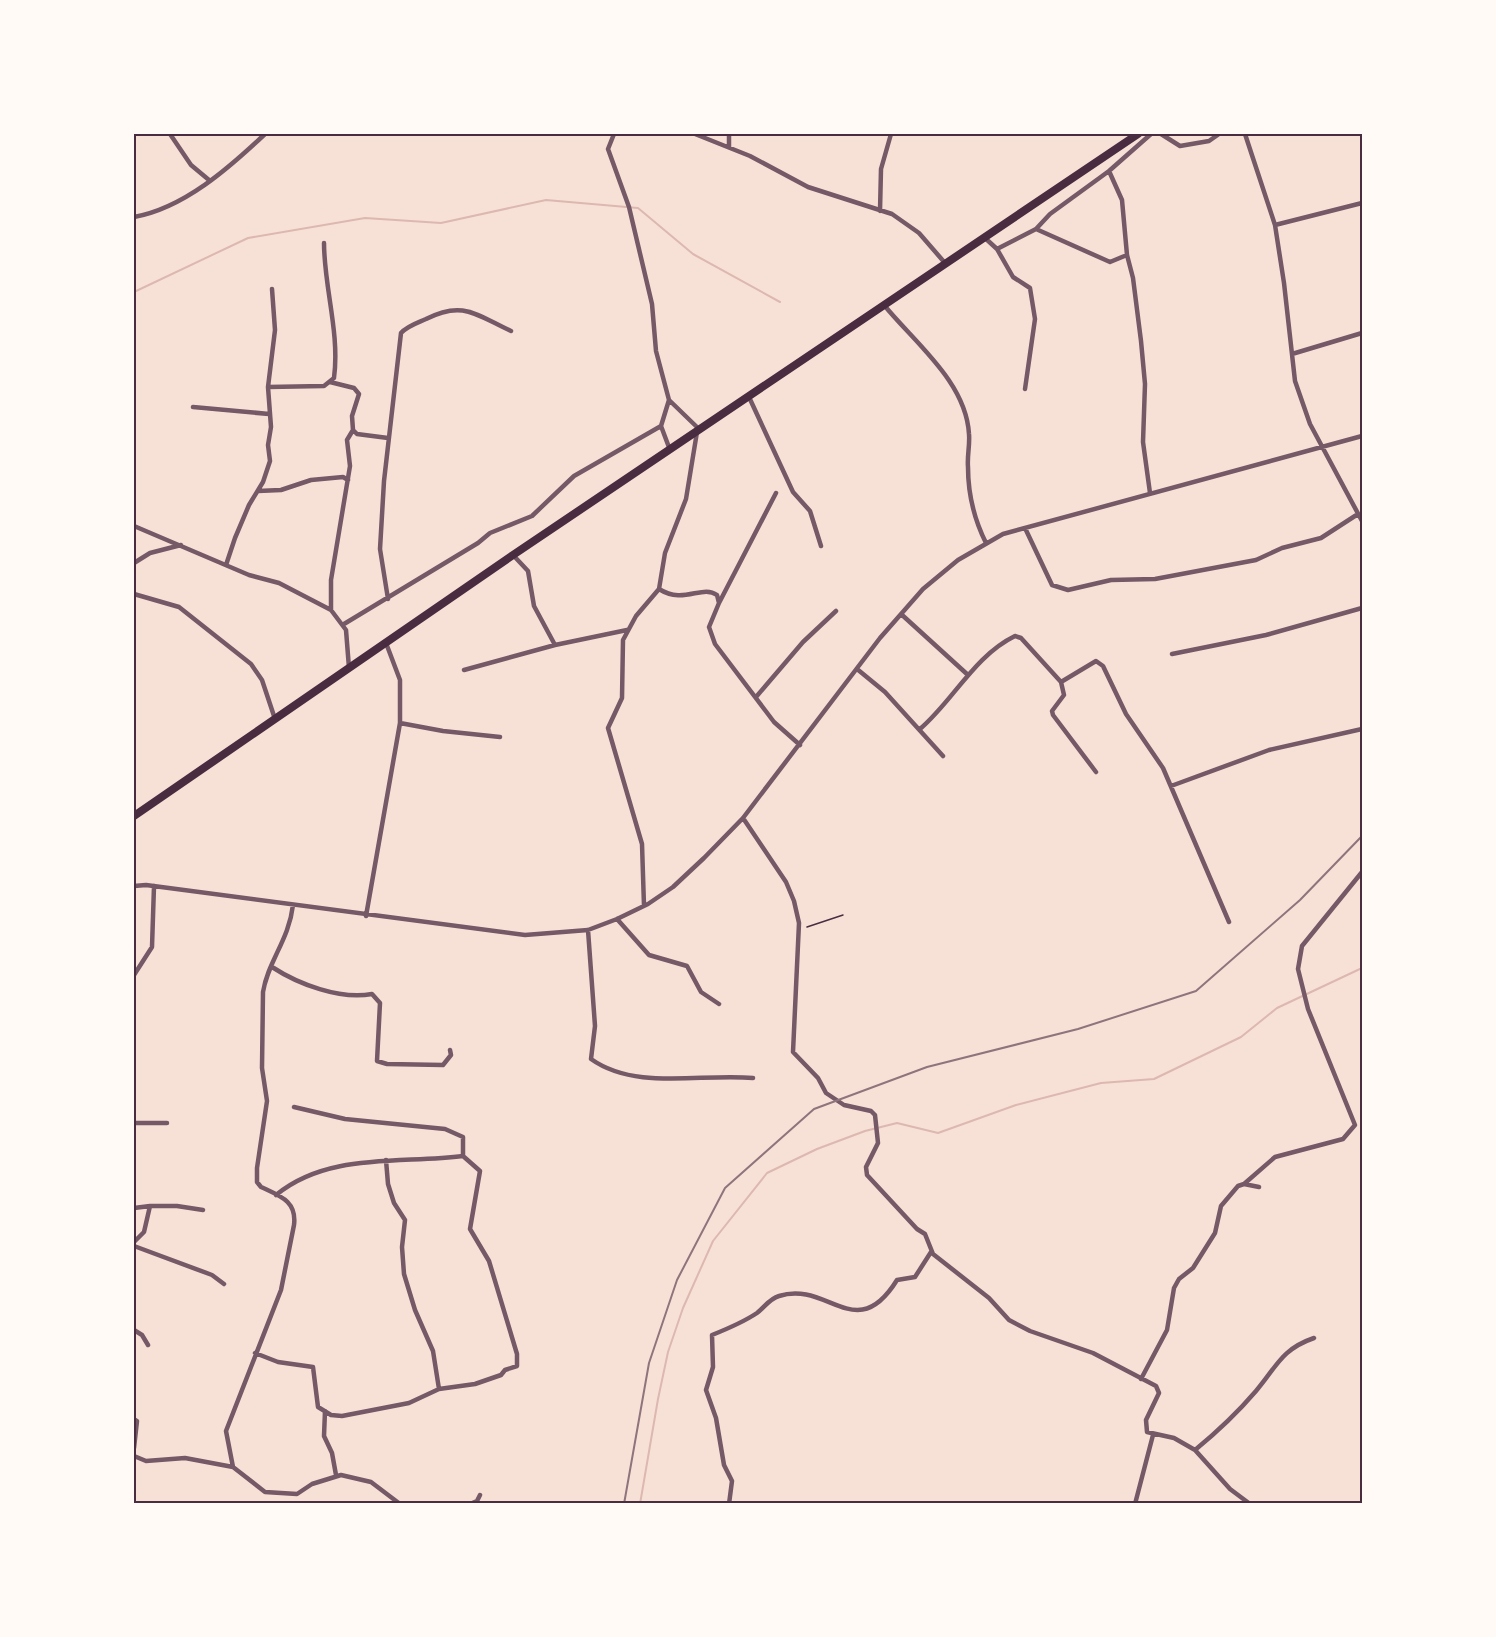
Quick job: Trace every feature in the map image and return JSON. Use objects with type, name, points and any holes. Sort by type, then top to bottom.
[{"type":"main road","points":[[134,816],[513,555],[1138,134]]},
{"type":"street","points":[[170,134],[191,165],[209,180]]},
{"type":"street","points":[[134,217],[162,210],[227,169],[265,134]]},
{"type":"street","points":[[614,134],[608,149],[629,207],[652,304],[661,374],[669,400],[698,431],[686,499],[665,553],[659,589],[627,630],[623,640],[622,698],[608,728],[608,736],[642,844],[644,906]]},
{"type":"street","points":[[695,134],[729,147],[808,187],[906,222],[945,263]]},
{"type":"street","points":[[729,134],[729,147]]},
{"type":"street","points":[[880,211],[881,169],[891,134]]},
{"type":"street","points":[[997,249],[1036,229],[1060,206],[1109,171],[1151,134]]},
{"type":"street","points":[[1161,134],[1180,146],[1209,141],[1219,134]]},
{"type":"street","points":[[1245,134],[1275,225],[1295,381],[1301,401],[1310,424],[1362,521]]},
{"type":"street","points":[[1109,171],[1122,200],[1127,255],[1133,278],[1145,384],[1143,442],[1150,493]]},
{"type":"street","points":[[1275,225],[1362,203]]},
{"type":"street","points":[[1036,229],[1110,262],[1127,255]]},
{"type":"street","points":[[985,238],[997,249],[1013,277],[1030,288],[1035,319],[1025,389]]},
{"type":"street","points":[[268,387],[324,386],[330,382],[335,372],[324,243]]},
{"type":"street","points":[[226,565],[249,505],[258,491],[270,461],[268,387],[274,330],[272,289]]},
{"type":"street","points":[[884,305],[908,334],[942,367],[954,390],[969,434],[968,489],[977,524],[986,543]]},
{"type":"street","points":[[388,599],[380,549],[388,438],[400,336],[403,330],[443,310],[456,308],[467,310],[511,331]]},
{"type":"street","points":[[1292,354],[1362,333]]},
{"type":"street","points":[[330,382],[358,390],[352,417],[353,430],[347,440],[350,457],[348,480],[331,580],[331,610]]},
{"type":"street","points":[[748,397],[793,492],[810,511],[821,546]]},
{"type":"street","points":[[669,400],[661,426],[670,450]]},
{"type":"street","points":[[193,407],[269,414]]},
{"type":"street","points":[[344,624],[478,543],[490,533],[532,516],[574,476],[661,426]]},
{"type":"street","points":[[353,430],[357,434],[388,438]]},
{"type":"street","points":[[134,886],[154,886],[366,916],[525,935],[588,930],[644,906],[673,887],[743,818],[901,614],[923,589],[958,560],[1003,534],[1362,436]]},
{"type":"street","points":[[258,491],[281,490],[318,479],[343,477],[348,480]]},
{"type":"street","points":[[776,493],[710,622],[710,634],[735,674],[774,722],[800,745]]},
{"type":"street","points":[[1025,528],[1052,585],[1068,590],[1111,580],[1155,579],[1256,560],[1282,548],[1321,538],[1358,514]]},
{"type":"street","points":[[134,526],[226,565],[279,583],[331,610],[344,624],[349,669]]},
{"type":"street","points":[[134,563],[150,553],[182,545]]},
{"type":"street","points":[[513,555],[528,571],[534,606],[555,645]]},
{"type":"street","points":[[659,589],[681,597],[710,591],[717,595],[719,603]]},
{"type":"street","points":[[134,594],[178,607],[250,664],[262,680],[275,719]]},
{"type":"street","points":[[1172,654],[1208,644],[1266,635],[1362,608]]},
{"type":"street","points":[[756,697],[803,642],[836,611]]},
{"type":"street","points":[[901,614],[968,675]]},
{"type":"street","points":[[464,670],[555,645],[627,630]]},
{"type":"street","points":[[920,729],[939,713],[968,675],[1000,646],[1015,636],[1021,638],[1061,682],[1064,695],[1052,711],[1053,716],[1096,772]]},
{"type":"street","points":[[366,916],[400,723],[400,680],[386,643]]},
{"type":"street","points":[[1061,682],[1087,665],[1099,662],[1126,714],[1156,756],[1229,922]]},
{"type":"street","points":[[857,669],[871,678],[943,756]]},
{"type":"street","points":[[400,723],[443,731],[500,737]]},
{"type":"street","points":[[1171,786],[1269,750],[1362,729]]},
{"type":"street","points":[[743,818],[786,882],[799,923],[793,1052],[818,1078],[826,1093],[844,1105],[871,1111],[875,1115],[878,1143],[866,1167],[867,1175],[917,1229],[925,1234],[931,1252],[960,1278],[989,1298],[1009,1320],[1030,1331],[1093,1353],[1158,1389],[1157,1400],[1145,1427],[1153,1435],[1174,1438],[1195,1450],[1230,1489],[1250,1503]]},
{"type":"street","points":[[1141,1379],[1167,1330],[1173,1288],[1179,1279],[1193,1269],[1215,1233],[1221,1206],[1232,1191],[1244,1184],[1275,1157],[1343,1139],[1356,1125],[1308,1009],[1298,969],[1302,946],[1362,872]]},
{"type":"street","points":[[134,975],[152,947],[154,886]]},
{"type":"street","points":[[233,1467],[228,1455],[227,1425],[281,1290],[294,1225],[294,1209],[289,1202],[261,1187],[256,1175],[267,1101],[262,1068],[263,992],[288,931],[292,905]]},
{"type":"street","points":[[617,919],[649,955],[687,966],[701,993],[719,1004]]},
{"type":"street","points":[[588,930],[595,1026],[591,1059],[608,1071],[635,1076],[753,1078]]},
{"type":"street","points":[[272,967],[296,981],[336,992],[360,996],[372,994],[377,998],[380,1003],[377,1061],[387,1064],[443,1065],[451,1055],[450,1050]]},
{"type":"street","points":[[294,1107],[345,1119],[445,1129],[463,1137],[463,1156]]},
{"type":"street","points":[[134,1123],[167,1123]]},
{"type":"street","points":[[255,1353],[278,1362],[314,1367],[318,1407],[342,1416],[368,1413],[409,1403],[439,1389],[475,1384],[501,1375],[505,1370],[519,1363],[489,1261],[470,1229],[480,1171],[463,1156],[368,1160],[310,1177],[286,1187],[276,1195]]},
{"type":"street","points":[[386,1160],[388,1184],[394,1203],[405,1220],[402,1247],[404,1274],[415,1310],[433,1351],[439,1389]]},
{"type":"street","points":[[1244,1184],[1259,1187]]},
{"type":"street","points":[[134,1242],[144,1232],[150,1206]]},
{"type":"street","points":[[134,1208],[177,1206],[203,1210]]},
{"type":"street","points":[[134,1246],[212,1275],[224,1284]]},
{"type":"street","points":[[729,1503],[732,1481],[724,1465],[716,1418],[706,1390],[713,1367],[711,1335],[731,1329],[772,1300],[791,1293],[807,1293],[851,1311],[872,1306],[891,1292],[897,1280],[915,1277],[931,1252]]},
{"type":"street","points":[[134,1330],[142,1335],[148,1345]]},
{"type":"street","points":[[1195,1450],[1221,1429],[1256,1391],[1287,1351],[1314,1338]]},
{"type":"street","points":[[325,1411],[324,1436],[332,1452],[336,1475]]},
{"type":"street","points":[[134,1419],[137,1420],[134,1448]]},
{"type":"street","points":[[1135,1503],[1153,1435]]},
{"type":"street","points":[[223,1464],[228,1455]]},
{"type":"street","points":[[134,1456],[146,1461],[184,1458],[223,1464],[233,1467],[265,1492],[278,1495],[297,1494],[336,1475],[371,1482],[400,1503]]},
{"type":"street","points":[[470,1503],[477,1501],[480,1496]]},
{"type":"path","points":[[807,927],[843,915]]},
{"type":"waterway","points":[[134,292],[248,238],[365,218],[441,223],[546,200],[638,208],[693,254],[780,302]]},
{"type":"waterway","points":[[640,1504],[668,1352],[683,1308],[713,1241],[767,1173],[817,1149],[865,1131],[897,1123],[938,1133],[1016,1105],[1101,1083],[1154,1079],[1241,1037],[1277,1008],[1362,968]]},
{"type":"railway","points":[[624,1504],[649,1363],[677,1280],[725,1188],[814,1109],[927,1067],[1078,1029],[1196,991],[1300,900],[1362,836]]}]
